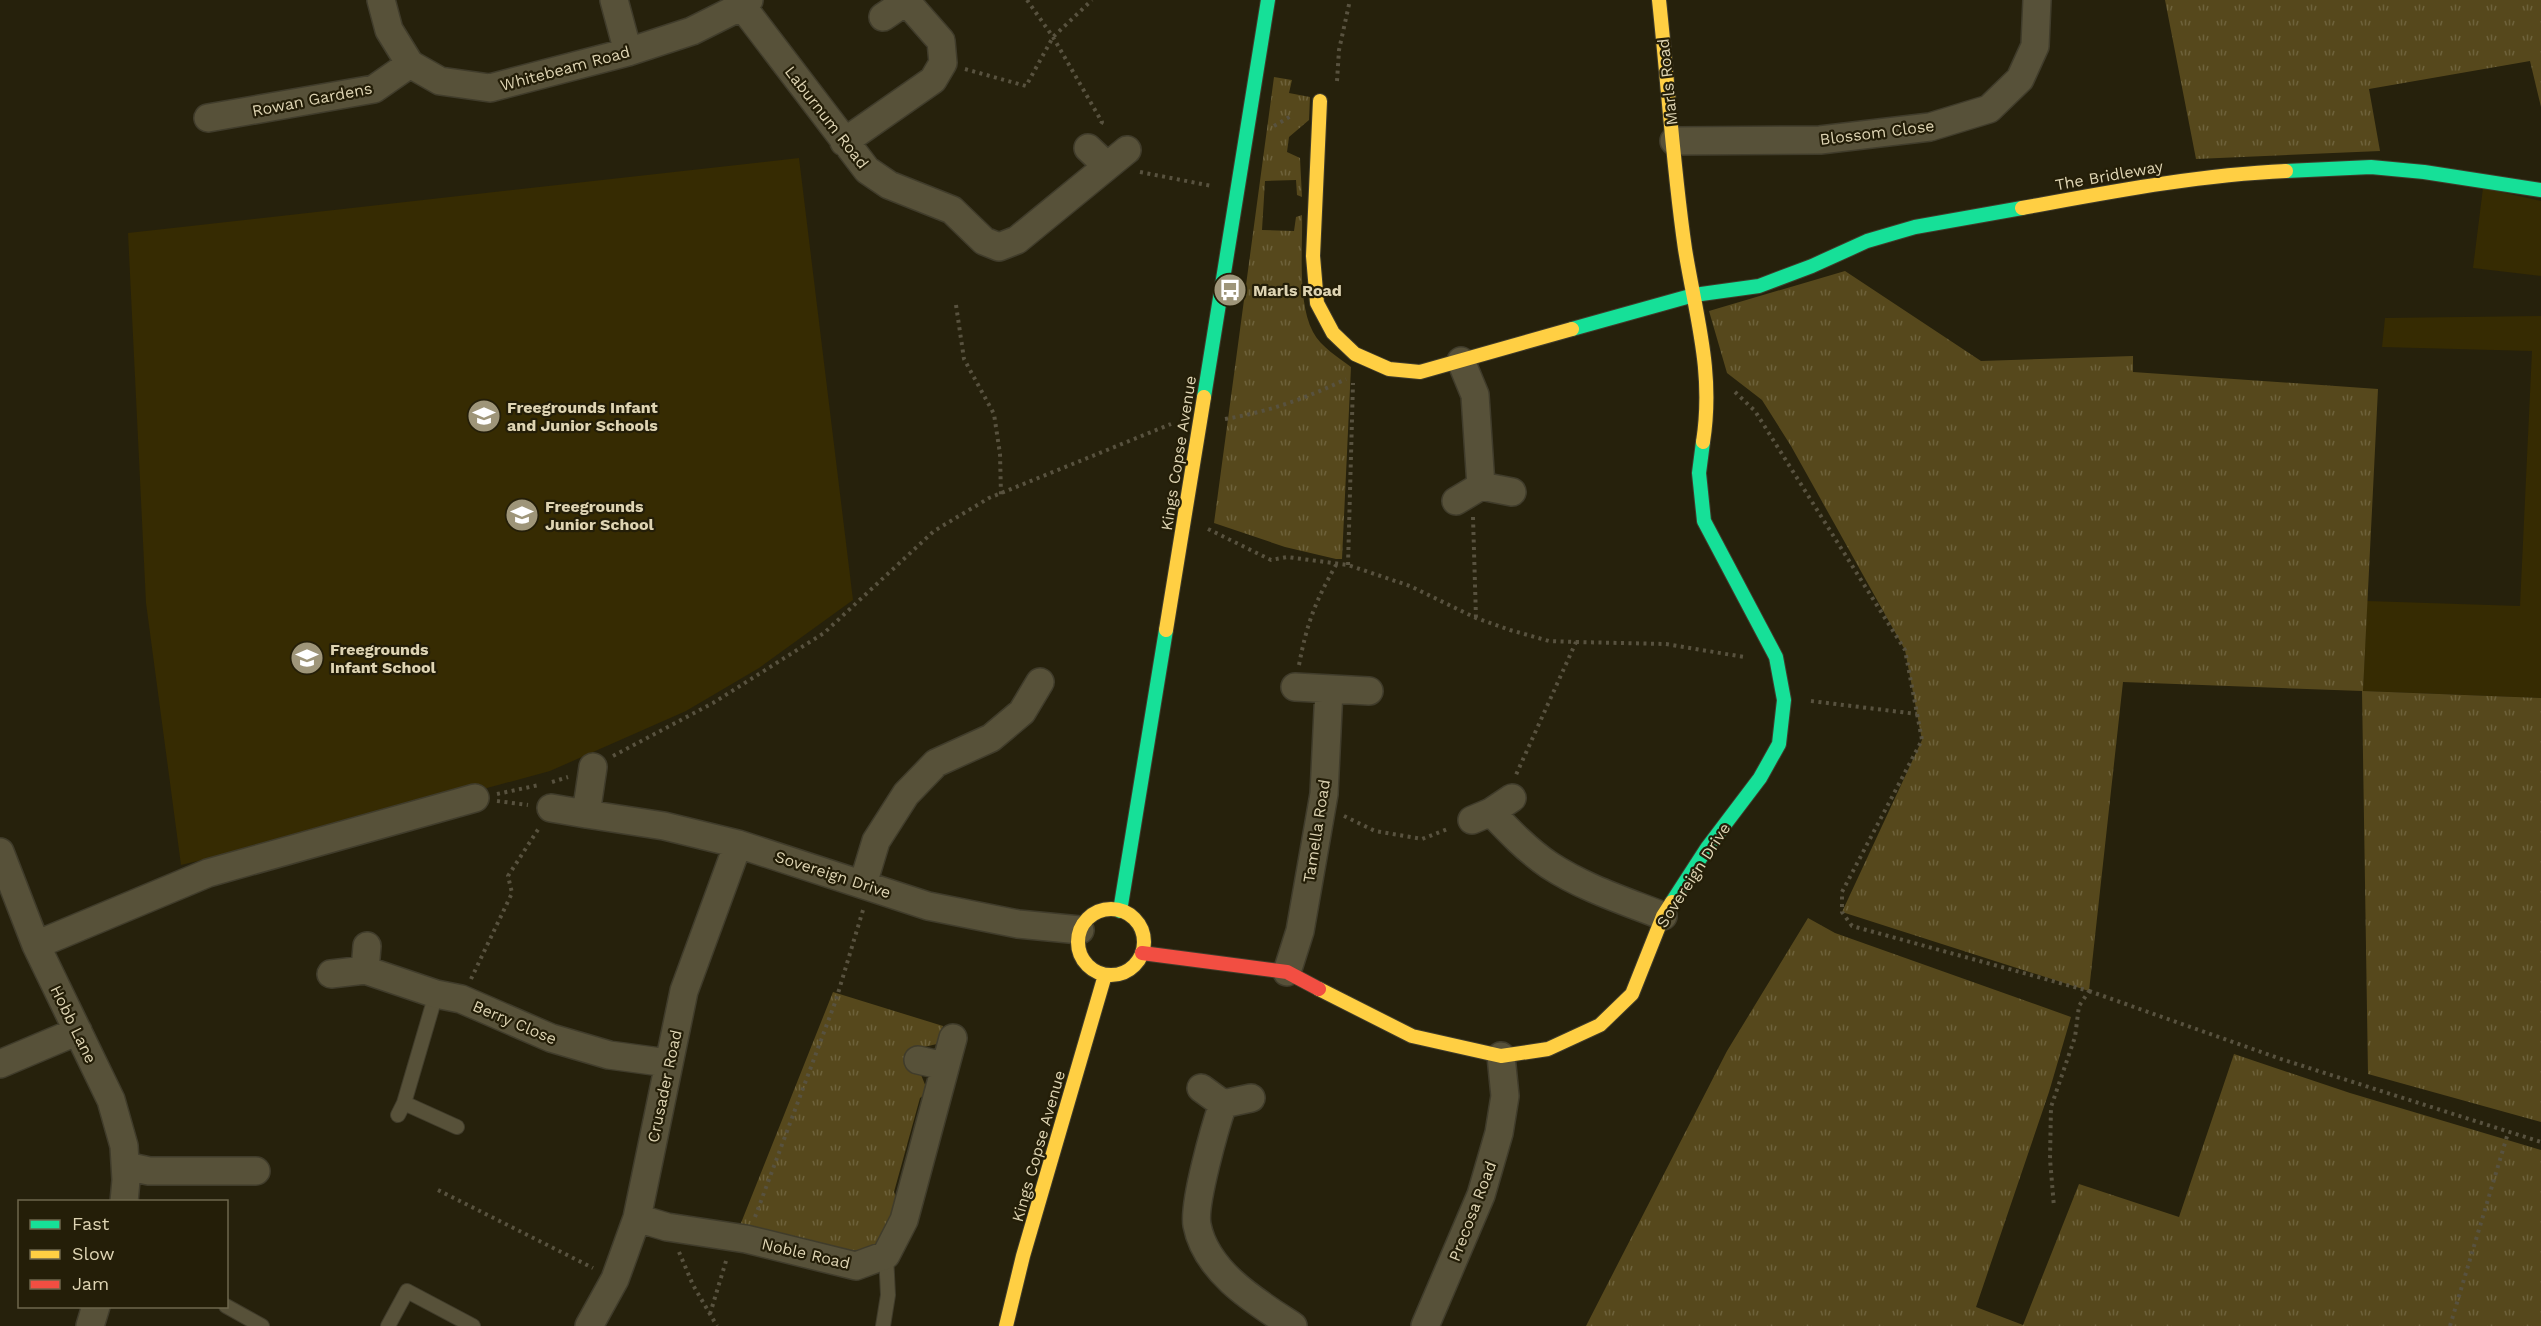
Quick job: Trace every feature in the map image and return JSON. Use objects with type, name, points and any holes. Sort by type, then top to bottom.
[{"type":"street","name":"Whitebeam Road","points":[[381,0],[389,30],[410,64],[440,81],[490,88],[628,52],[692,31],[745,3]]},
{"type":"street","points":[[614,0],[628,52]]},
{"type":"street","name":"Kings Copse Avenue","points":[[1120,911],[1268,0]]},
{"type":"street","name":"Marls Road","points":[[1659,0],[1685,248],[1694,295]]},
{"type":"street","name":"Blossom Close","points":[[1674,141],[1820,140],[1930,127],[1989,109],[2020,80],[2035,46],[2037,0]]},
{"type":"street","name":"Laburnum Road","points":[[745,3],[844,142],[867,170],[889,185],[952,210],[984,241],[999,247],[1017,240],[1108,154]]},
{"type":"street","points":[[844,142],[933,80],[943,63],[941,42],[898,6]]},
{"type":"street","name":"Rowan Gardens","points":[[208,119],[374,89],[410,64]]},
{"type":"street","points":[[1320,101],[1308,133],[1317,303],[1333,333],[1355,354],[1389,369],[1420,372],[1694,295]]},
{"type":"street","name":"The Bridleway","points":[[1694,295],[1759,286],[1812,266],[1867,241],[1915,227],[2169,181],[2246,172],[2371,167],[2424,172],[2541,190]]},
{"type":"street","name":"Sovereign Drive","points":[[1142,952],[1287,972],[1412,1036],[1502,1056],[1548,1049],[1600,1025],[1632,994],[1663,915],[1707,848],[1760,778],[1779,744],[1784,697],[1776,657],[1704,521],[1698,473],[1708,411],[1706,364],[1694,295]]},
{"type":"street","points":[[1461,361],[1475,395],[1470,492],[1512,492]]},
{"type":"street","points":[[867,885],[876,841],[906,794],[936,763],[997,746],[1023,712],[1040,682]]},
{"type":"street","points":[[1295,687],[1369,691]]},
{"type":"street","name":"Tamella Road","points":[[1287,972],[1300,931],[1322,805],[1329,688]]},
{"type":"street","points":[[586,814],[593,767]]},
{"type":"street","name":"Sovereign Drive","points":[[547,792],[586,814],[664,825],[738,843],[928,906],[1018,924],[1080,930]]},
{"type":"street","points":[[36,945],[208,873],[475,798]]},
{"type":"street","points":[[1492,810],[1515,838],[1549,865],[1595,889],[1663,915]]},
{"type":"street","name":"Crusader Road","points":[[589,1326],[615,1279],[637,1218],[684,991],[738,843]]},
{"type":"street","name":"Hobb Lane","points":[[0,852],[36,945],[111,1100],[124,1146],[126,1166],[124,1200]]},
{"type":"street","points":[[1111,910],[1130,916],[1142,932],[1142,952],[1137,963],[1117,975],[1105,975],[1094,971],[1085,963],[1080,953],[1078,941],[1080,930],[1092,915],[1111,910]]},
{"type":"street","name":"Berry Close","points":[[331,974],[366,958],[448,997],[551,1038],[609,1055],[669,1062]]},
{"type":"street","name":"Kings Copse Avenue","points":[[1006,1326],[1023,1256],[1105,975]]},
{"type":"street","points":[[0,1064],[78,1031]]},
{"type":"street","points":[[886,1255],[904,1220],[931,1063],[953,1038]]},
{"type":"street","name":"Precosa Road","points":[[1425,1326],[1482,1195],[1499,1133],[1504,1096],[1502,1056]]},
{"type":"street","points":[[1201,1088],[1223,1104],[1251,1098]]},
{"type":"street","points":[[1223,1104],[1214,1128],[1197,1224],[1209,1257],[1233,1283],[1293,1326]]},
{"type":"street","points":[[126,1166],[149,1172],[256,1172]]},
{"type":"street","name":"Noble Road","points":[[637,1218],[667,1227],[740,1238],[856,1266],[886,1255]]},
{"type":"street","points":[[90,1326],[95,1308]]},
{"type":"lane","points":[[448,997],[400,1109],[457,1127]]},
{"type":"lane","points":[[883,1326],[888,1295],[886,1255]]},
{"type":"lane","points":[[388,1326],[407,1291],[473,1326]]},
{"type":"lane","points":[[228,1307],[262,1326]]},
{"type":"path","points":[[1027,0],[1053,37],[1102,123],[1108,154],[1236,191]]},
{"type":"path","points":[[943,63],[1026,86],[1053,37],[1092,0]]},
{"type":"path","points":[[956,305],[964,359],[994,414],[1000,454],[1000,495]]},
{"type":"path","points":[[1706,364],[1755,411],[1905,650],[1922,740],[1842,892],[1842,912],[1852,926],[2089,991],[2284,1060],[2541,1142]]},
{"type":"path","points":[[475,798],[547,792],[713,703],[824,633],[934,531],[989,498],[1186,418],[1223,420],[1258,414],[1292,403],[1353,376],[1348,565]]},
{"type":"path","points":[[1470,492],[1476,618]]},
{"type":"path","points":[[1205,527],[1271,560],[1287,557],[1348,565],[1410,586],[1476,618],[1549,641],[1666,644],[1777,663]]},
{"type":"path","points":[[1295,687],[1306,630],[1313,610],[1336,565]]},
{"type":"path","points":[[1322,805],[1375,831],[1422,839],[1492,810],[1517,770],[1576,642]]},
{"type":"path","points":[[1784,697],[1917,714]]},
{"type":"path","points":[[475,798],[547,792]]},
{"type":"path","points":[[448,997],[512,892],[508,876],[547,792]]},
{"type":"path","points":[[710,1314],[836,1000],[867,885]]},
{"type":"path","points":[[2054,1207],[2050,1159],[2051,1107],[2075,1037],[2079,1006],[2089,991]]},
{"type":"path","points":[[2450,1326],[2508,1133]]},
{"type":"path","points":[[438,1190],[615,1279]]},
{"type":"path","points":[[667,1227],[693,1285],[717,1326]]},
{"type":"shaded area","name":"Freegrounds Infant and Junior Schools","points":[[799,158],[853,600],[759,668],[686,711],[550,771],[384,816],[181,865],[146,603],[128,233]]},
{"type":"shaded area","points":[[2483,188],[2541,201],[2541,276],[2473,268]]},
{"type":"shaded area","points":[[2541,316],[2541,698],[2363,691],[2367,601],[2520,606],[2532,351],[2382,347],[2385,318]]},
{"type":"green space","points":[[2165,0],[2541,0],[2541,107],[2530,61],[2369,89],[2380,151],[2196,159]]},
{"type":"green space","points":[[1274,77],[1292,80],[1289,93],[1310,97],[1309,120],[1289,137],[1287,152],[1300,158],[1302,197],[1297,195],[1296,180],[1265,181],[1262,230],[1294,231],[1296,217],[1302,215],[1303,290],[1308,319],[1320,342],[1351,367],[1342,559],[1285,547],[1214,523]]},
{"type":"green space","points":[[1845,271],[1981,361],[2133,356],[2133,372],[2378,389],[2363,691],[2541,698],[2541,1122],[2368,1074],[2362,691],[2123,682],[2089,991],[1842,912],[1922,740],[1905,650],[1791,446],[1762,400],[1727,373],[1709,311]]},
{"type":"green space","points":[[1808,918],[1835,933],[2071,1017],[2049,1092],[1976,1307],[2023,1325],[2079,1184],[2179,1217],[2234,1054],[2350,1093],[2541,1150],[2541,1326],[1586,1326],[1727,1051]]},
{"type":"green space","points":[[833,992],[943,1026],[937,1044],[911,1050],[928,1092],[920,1098],[894,1192],[898,1200],[888,1233],[867,1256],[739,1228]]},
{"type":"traffic: fast","points":[[1204,397],[1268,0]]},
{"type":"traffic: fast","points":[[2286,171],[2371,167],[2424,172],[2541,190]]},
{"type":"traffic: fast","points":[[1572,329],[1694,295],[1759,286],[1812,266],[1867,241],[1915,227],[2022,208]]},
{"type":"traffic: fast","points":[[1672,902],[1707,848],[1760,778],[1779,744],[1784,700],[1776,657],[1704,521],[1699,473],[1703,442]]},
{"type":"traffic: fast","points":[[1120,911],[1166,630]]},
{"type":"traffic: slow","points":[[1659,0],[1681,218],[1705,368],[1706,416],[1703,442]]},
{"type":"traffic: slow","points":[[1320,101],[1313,256],[1317,303],[1333,333],[1355,354],[1389,369],[1420,372],[1572,329]]},
{"type":"traffic: slow","points":[[2022,208],[2187,180],[2286,171]]},
{"type":"traffic: slow","points":[[1166,630],[1204,397]]},
{"type":"traffic: slow","points":[[1319,989],[1412,1036],[1501,1056],[1548,1049],[1600,1025],[1632,994],[1663,916],[1672,902]]},
{"type":"traffic: slow","points":[[1111,909],[1123,912],[1134,919],[1141,930],[1144,942],[1141,954],[1134,965],[1123,972],[1111,975],[1099,972],[1088,965],[1081,954],[1078,942],[1081,930],[1088,919],[1099,912],[1111,909]]},
{"type":"traffic: slow","points":[[1006,1326],[1023,1256],[1105,975]]},
{"type":"traffic: jam","points":[[1142,953],[1287,972],[1319,989]]},
{"type":"place","name":"Marls Road","points":[[1230,290]]},
{"type":"place","name":"Freegrounds Infant and Junior Schools","points":[[484,416]]},
{"type":"place","name":"Freegrounds Junior School","points":[[522,515]]},
{"type":"place","name":"Freegrounds Infant School","points":[[307,658]]}]
